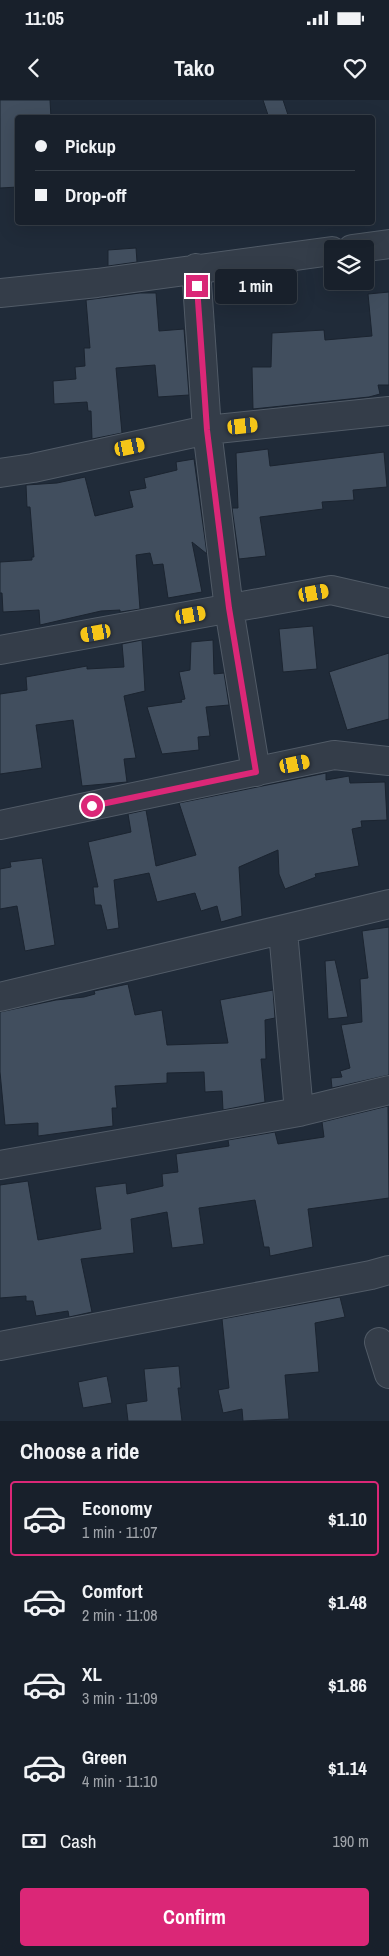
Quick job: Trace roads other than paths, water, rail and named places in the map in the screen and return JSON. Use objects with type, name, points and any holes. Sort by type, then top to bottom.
[{"type":"street","points":[[374,246],[389,244]]},
{"type":"street","points":[[0,293],[97,283],[324,252]]},
{"type":"street","points":[[196,268],[207,430],[229,608],[256,772]]},
{"type":"street","points":[[0,473],[33,468],[207,430],[389,411]]},
{"type":"street","points":[[0,650],[331,590],[389,603]]},
{"type":"street","points":[[0,825],[334,756],[389,761]]},
{"type":"street","points":[[0,998],[389,904]]},
{"type":"street","points":[[284,930],[299,1112]]},
{"type":"street","points":[[0,1165],[299,1112],[389,1090]]},
{"type":"street","points":[[0,1346],[389,1270]]},
{"type":"street","points":[[379,1342],[389,1374]]}]
